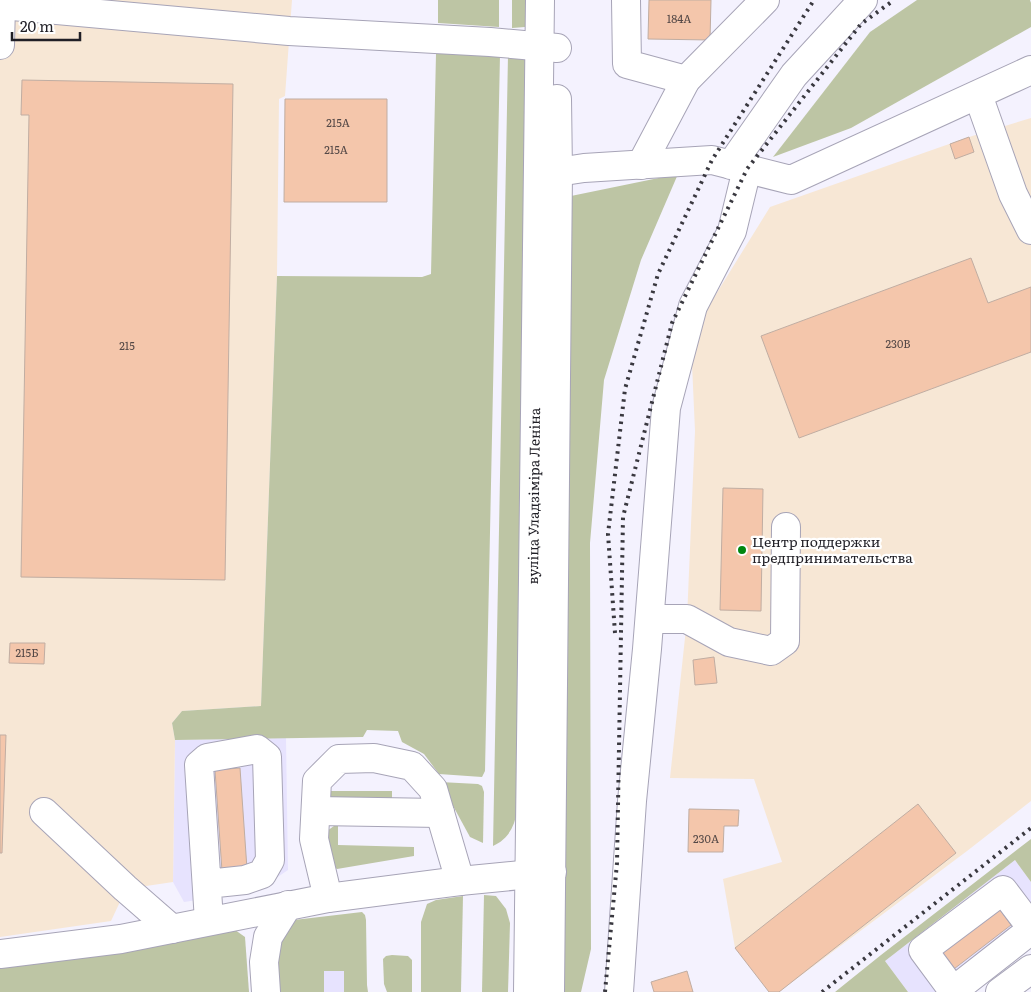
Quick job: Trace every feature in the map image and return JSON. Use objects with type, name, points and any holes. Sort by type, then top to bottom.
[{"type":"main road","name":"вуліца Уладзіміра Леніна","points":[[540,0],[548,47],[541,873],[550,992]]},
{"type":"main road","name":"вуліца Уладзіміра Леніна","points":[[548,47],[558,0]]},
{"type":"main road","points":[[626,0],[627,64],[686,80]]},
{"type":"main road","points":[[640,165],[686,80],[765,0]]},
{"type":"main road","points":[[619,992],[632,801],[650,620],[666,408],[693,306],[732,231],[739,167],[794,76],[863,0]]},
{"type":"main road","points":[[0,44],[0,5],[289,32],[490,42],[548,47]]},
{"type":"main road","points":[[548,173],[584,168],[712,160],[791,180],[1031,70]]},
{"type":"main road","points":[[978,95],[1013,194],[1031,230]]},
{"type":"main road","points":[[650,620],[687,619],[729,642],[771,651],[785,641],[786,527]]},
{"type":"main road","points":[[207,884],[245,880],[262,874],[270,860],[267,757],[257,749],[207,758],[200,765],[209,921]]},
{"type":"main road","points":[[328,898],[314,839],[318,781],[339,759],[374,758],[412,766],[433,789],[460,881]]},
{"type":"main road","points":[[316,810],[440,813]]},
{"type":"main road","points":[[44,812],[172,929]]},
{"type":"main road","name":"вуліца Уладзіміра Леніна","points":[[528,992],[541,873]]},
{"type":"main road","points":[[0,954],[121,939],[328,898],[541,873]]},
{"type":"main road","points":[[1003,890],[1031,929],[954,991],[923,950],[1003,890]]},
{"type":"main road","points":[[266,992],[264,962],[268,937],[288,905]]},
{"type":"main road","points":[[1000,992],[1031,969]]},
{"type":"shaded area","points":[[0,0],[292,0],[285,96],[279,99],[277,276],[261,706],[182,711],[172,723],[175,740],[173,882],[126,889],[111,921],[0,937]]},
{"type":"shaded area","points":[[1031,118],[1031,801],[779,992],[770,992],[735,948],[723,879],[782,862],[754,779],[670,778],[687,619],[695,431],[692,364],[700,320],[770,207],[969,137]]},
{"type":"shaded area","points":[[286,738],[288,870],[257,891],[184,902],[173,882],[175,740]]},
{"type":"shaded area","points":[[1015,860],[1031,882],[1031,949],[973,992],[908,992],[885,961]]},
{"type":"shaded area","points":[[324,971],[344,971],[344,992],[324,992]]},
{"type":"green space","points":[[438,0],[499,0],[499,27],[438,23]]},
{"type":"green space","points":[[512,0],[537,0],[534,20],[525,27],[512,28]]},
{"type":"green space","points":[[917,0],[1030,0],[1031,27],[851,128],[773,157],[870,32]]},
{"type":"green space","points":[[490,52],[500,55],[485,771],[482,777],[439,774],[424,754],[402,742],[398,731],[367,730],[363,737],[175,740],[172,723],[182,711],[261,706],[277,276],[422,277],[431,274],[436,54]]},
{"type":"green space","points":[[508,55],[518,56],[526,60],[521,783],[517,811],[512,827],[502,841],[493,846]]},
{"type":"green space","points":[[678,174],[641,260],[604,380],[590,543],[591,949],[581,992],[563,992],[571,196]]},
{"type":"green space","points":[[440,782],[478,784],[482,786],[484,792],[483,843],[470,837]]},
{"type":"green space","points":[[326,791],[392,791],[392,800],[326,801]]},
{"type":"green space","points":[[338,823],[338,845],[414,847],[414,856],[337,869],[328,862],[323,834]]},
{"type":"green space","points":[[1031,839],[1031,882],[1015,860],[885,961],[908,992],[835,992],[881,955]]},
{"type":"green space","points":[[484,895],[496,896],[506,909],[510,923],[508,992],[482,992]]},
{"type":"green space","points":[[463,896],[461,992],[421,992],[421,922],[427,904],[436,900]]},
{"type":"green space","points":[[362,912],[366,920],[368,992],[344,992],[344,971],[324,971],[324,992],[277,992],[275,949],[294,920]]},
{"type":"green space","points":[[228,925],[245,937],[249,992],[0,992],[0,967]]},
{"type":"green space","points":[[386,956],[408,956],[412,960],[412,992],[387,992],[384,984],[383,959]]},
{"type":"building","points":[[649,0],[711,0],[710,40],[648,39]]},
{"type":"building","points":[[22,80],[233,84],[225,580],[21,577],[29,115],[21,115]]},
{"type":"building","points":[[285,99],[387,99],[387,202],[284,202]]},
{"type":"building","points":[[969,137],[974,152],[955,159],[950,144]]},
{"type":"building","points":[[971,258],[988,303],[1031,287],[1031,352],[799,438],[761,336]]},
{"type":"building","name":"Центр поддержки предпринимательства","points":[[723,488],[763,489],[761,611],[720,610]]},
{"type":"building","points":[[10,643],[45,643],[44,664],[9,663]]},
{"type":"building","points":[[714,657],[717,683],[695,685],[693,660]]},
{"type":"building","points":[[0,735],[6,735],[2,853],[0,853]]},
{"type":"building","points":[[240,768],[247,869],[222,871],[215,770]]},
{"type":"building","points":[[918,804],[956,853],[779,992],[769,992],[735,948]]},
{"type":"building","points":[[689,809],[739,810],[738,826],[724,826],[723,852],[688,852]]},
{"type":"building","points":[[997,906],[1011,925],[950,972],[935,953]]},
{"type":"building","points":[[687,971],[693,992],[654,992],[651,982]]},
{"type":"railway","points":[[615,633],[608,534],[625,389],[658,274],[712,160],[814,0]]},
{"type":"railway","points":[[605,992],[617,863],[623,517],[672,323],[747,169],[861,24],[894,0]]},
{"type":"railway","points":[[822,992],[1031,828]]},
{"type":"place","name":"Центр поддержки предпринимательства","points":[[742,550]]}]
